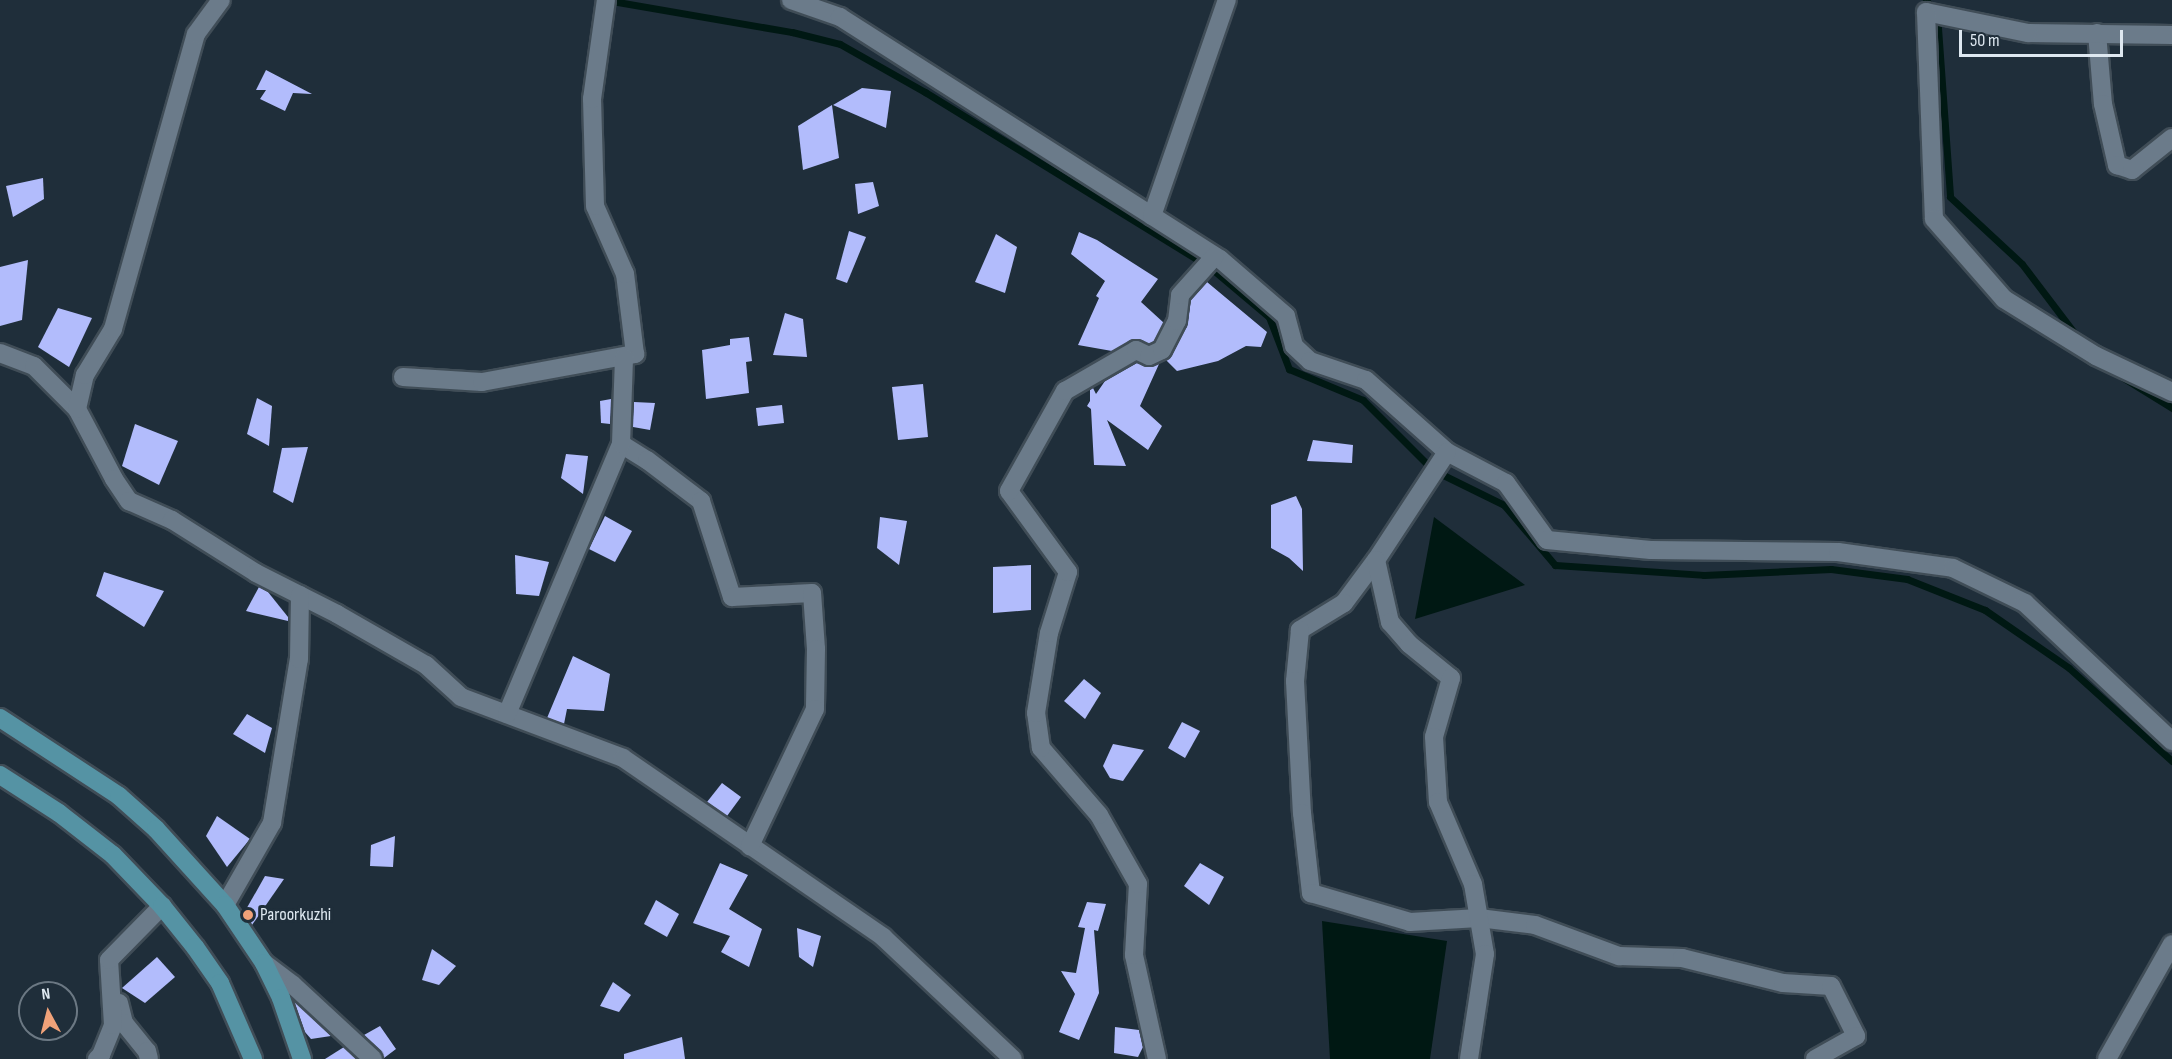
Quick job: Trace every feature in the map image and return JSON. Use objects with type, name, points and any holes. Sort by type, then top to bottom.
[{"type":"main road","points":[[0,718],[119,796],[156,829],[225,905],[264,963],[281,998],[302,1059]]},
{"type":"main road","points":[[0,775],[59,813],[113,855],[162,906],[195,946],[220,983],[253,1059]]},
{"type":"street","points":[[77,409],[85,375],[113,329],[196,34],[221,0]]},
{"type":"street","points":[[403,376],[482,382],[635,354],[625,274],[595,206],[592,99],[606,0]]},
{"type":"street","points":[[791,0],[840,17],[1215,256],[1286,316],[1294,346],[1310,361],[1365,380],[1447,452],[1506,483],[1547,540],[1651,550],[1838,552],[1953,568],[2025,603],[2172,741]]},
{"type":"street","points":[[1152,216],[1227,0]]},
{"type":"street","points":[[2172,35],[2028,33],[1926,12],[1934,219],[2004,299],[2097,356],[2172,392]]},
{"type":"street","points":[[2097,33],[2103,104],[2117,165],[2133,170],[2172,138]]},
{"type":"street","points":[[1157,1059],[1134,955],[1138,884],[1099,814],[1041,748],[1036,713],[1049,633],[1068,572],[1009,492],[1065,391],[1136,350],[1149,356],[1162,350],[1177,321],[1180,295],[1215,256]]},
{"type":"street","points":[[0,353],[34,366],[77,409],[114,479],[129,501],[172,520],[256,573],[426,665],[461,697],[623,758],[883,937],[1013,1059]]},
{"type":"street","points":[[507,714],[621,444],[624,357]]},
{"type":"street","points":[[621,444],[647,460],[701,501],[732,597],[812,593],[816,649],[815,709],[750,846]]},
{"type":"street","points":[[1447,452],[1376,560],[1344,603],[1300,630],[1295,681],[1302,813],[1311,893],[1410,922],[1479,918],[1535,925],[1619,956],[1682,958],[1783,983],[1831,986],[1856,1036],[1815,1059]]},
{"type":"street","points":[[1376,560],[1390,622],[1410,644],[1451,678],[1434,737],[1438,802],[1473,884],[1485,954],[1469,1059]]},
{"type":"street","points":[[225,905],[272,823],[299,659],[300,595]]},
{"type":"street","points":[[97,1059],[101,1055],[113,1025],[109,960],[162,906]]},
{"type":"street","points":[[2107,1059],[2172,944]]},
{"type":"street","points":[[109,960],[124,1023],[147,1052],[149,1059]]},
{"type":"street","points":[[264,963],[292,985],[373,1059]]},
{"type":"shaded area","points":[[1434,517],[1525,585],[1415,619]]},
{"type":"shaded area","points":[[1322,921],[1447,941],[1430,1059],[1330,1059]]},
{"type":"building","points":[[266,70],[312,94],[293,93],[285,111],[260,99],[266,90],[256,90]]},
{"type":"building","points":[[862,88],[891,91],[886,128],[833,105]]},
{"type":"building","points":[[832,105],[839,158],[803,170],[798,126]]},
{"type":"building","points":[[43,178],[44,199],[13,217],[6,186]]},
{"type":"building","points":[[873,182],[879,206],[858,214],[855,184]]},
{"type":"building","points":[[849,231],[866,237],[847,283],[836,279]]},
{"type":"building","points":[[1079,232],[1097,240],[1158,279],[1141,302],[1164,323],[1154,341],[1149,344],[1135,339],[1112,351],[1078,345],[1099,298],[1096,296],[1105,281],[1071,254]]},
{"type":"building","points":[[996,234],[1017,247],[1005,293],[975,282]]},
{"type":"building","points":[[28,260],[22,320],[0,326],[0,267]]},
{"type":"building","points":[[1207,282],[1267,332],[1261,347],[1246,346],[1218,361],[1177,371],[1166,360],[1172,355],[1187,326],[1191,300]]},
{"type":"building","points":[[58,308],[92,318],[69,367],[38,347]]},
{"type":"building","points":[[785,313],[803,319],[807,357],[773,355]]},
{"type":"building","points":[[749,337],[752,361],[746,362],[749,393],[706,399],[702,350],[730,345],[730,339]]},
{"type":"building","points":[[1137,363],[1149,367],[1159,364],[1140,406],[1162,426],[1148,450],[1107,420],[1126,466],[1094,465],[1091,409],[1087,406],[1090,401],[1090,390],[1093,388],[1096,394],[1105,381]]},
{"type":"building","points":[[923,384],[928,437],[898,440],[892,387]]},
{"type":"building","points":[[257,398],[272,406],[269,446],[247,434]]},
{"type":"building","points":[[611,399],[610,424],[601,423],[600,401]]},
{"type":"building","points":[[634,402],[655,403],[650,430],[633,427]]},
{"type":"building","points":[[782,405],[784,423],[758,426],[756,408]]},
{"type":"building","points":[[135,424],[178,441],[159,485],[122,466]]},
{"type":"building","points":[[1313,440],[1353,445],[1352,463],[1307,461]]},
{"type":"building","points":[[308,447],[293,503],[273,492],[282,448]]},
{"type":"building","points":[[566,454],[588,456],[583,494],[561,478]]},
{"type":"building","points":[[1296,496],[1302,509],[1303,571],[1289,558],[1271,548],[1271,505]]},
{"type":"building","points":[[605,516],[632,531],[615,562],[589,549]]},
{"type":"building","points":[[880,517],[907,521],[899,565],[877,548]]},
{"type":"building","points":[[515,555],[549,562],[539,596],[516,594]]},
{"type":"building","points":[[1031,565],[1031,610],[993,613],[993,567]]},
{"type":"building","points":[[104,572],[164,591],[144,627],[96,596]]},
{"type":"building","points":[[259,587],[268,592],[288,617],[288,621],[246,611]]},
{"type":"building","points":[[573,656],[610,674],[604,711],[567,709],[564,724],[547,718]]},
{"type":"building","points":[[1084,679],[1101,693],[1085,719],[1064,701]]},
{"type":"building","points":[[247,714],[272,728],[265,753],[233,734]]},
{"type":"building","points":[[1182,722],[1200,731],[1185,758],[1168,748]]},
{"type":"building","points":[[1113,744],[1144,750],[1123,781],[1110,778],[1103,766]]},
{"type":"building","points":[[722,783],[741,797],[727,816],[707,802]]},
{"type":"building","points":[[217,816],[250,839],[227,867],[206,836]]},
{"type":"building","points":[[395,836],[393,867],[370,866],[371,845]]},
{"type":"building","points":[[720,863],[748,875],[729,909],[762,929],[749,967],[721,952],[730,936],[693,923]]},
{"type":"building","points":[[1200,863],[1224,877],[1209,905],[1184,886]]},
{"type":"building","points":[[265,876],[284,879],[252,925],[244,913]]},
{"type":"building","points":[[656,900],[679,914],[667,937],[644,924]]},
{"type":"building","points":[[1087,902],[1106,904],[1098,931],[1094,930],[1099,993],[1079,1040],[1059,1032],[1075,994],[1061,971],[1076,973],[1085,928],[1078,927]]},
{"type":"building","points":[[797,928],[821,936],[813,967],[799,957]]},
{"type":"building","points":[[432,949],[456,966],[439,985],[422,980]]},
{"type":"building","points":[[157,957],[175,977],[145,1003],[122,988]]},
{"type":"building","points":[[613,982],[631,995],[619,1012],[600,1006]]},
{"type":"building","points":[[294,1001],[331,1036],[311,1039],[305,1032]]},
{"type":"building","points":[[380,1026],[396,1049],[384,1058],[381,1051],[364,1035]]},
{"type":"building","points":[[1115,1027],[1139,1030],[1143,1047],[1138,1057],[1114,1053]]},
{"type":"building","points":[[682,1037],[685,1059],[624,1059],[624,1054]]},
{"type":"building","points":[[344,1047],[356,1059],[325,1059]]},
{"type":"waterway","points":[[606,0],[792,32],[840,44],[925,92],[1211,268],[1269,317],[1289,369],[1363,400],[1433,470],[1504,505],[1555,565],[1704,575],[1831,569],[1907,579],[1985,610],[2069,668],[2172,761]]},
{"type":"waterway","points":[[1926,0],[1937,14],[1950,197],[2022,264],[2079,339]]},
{"type":"waterway","points":[[2122,377],[2172,408]]},
{"type":"place","name":"Paroorkuzhi","points":[[248,915]]}]
